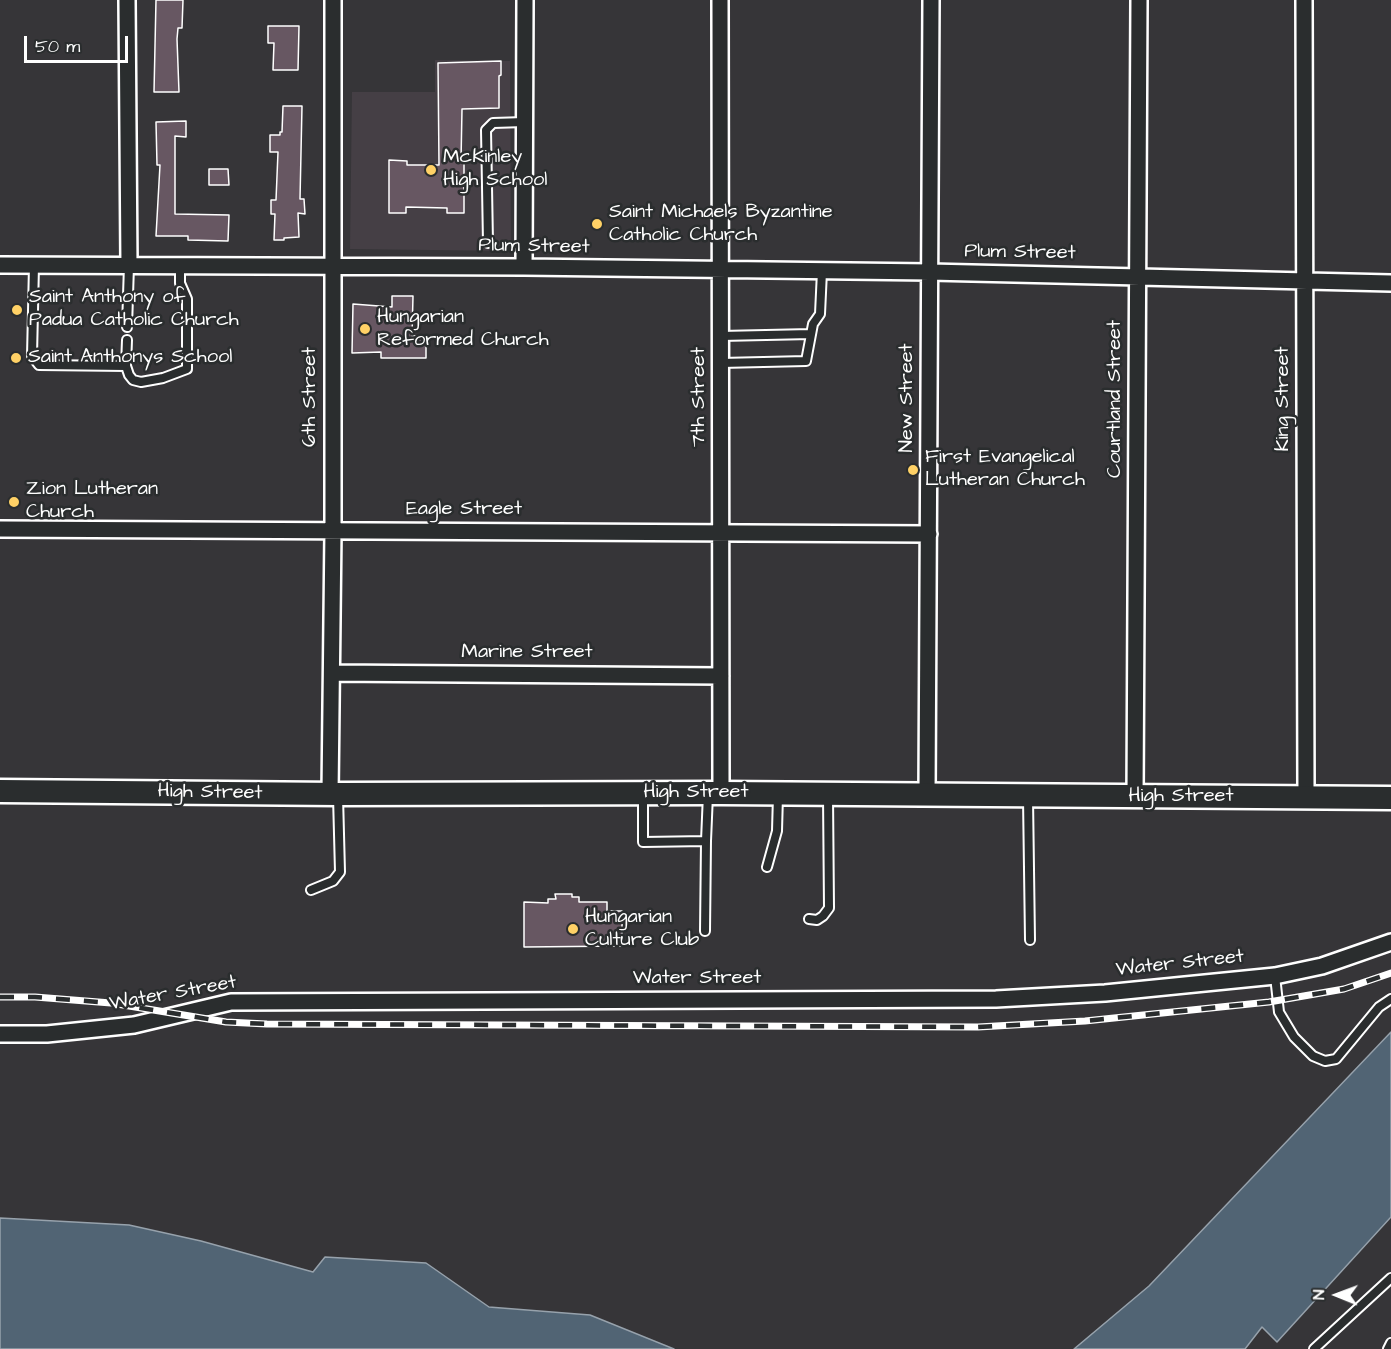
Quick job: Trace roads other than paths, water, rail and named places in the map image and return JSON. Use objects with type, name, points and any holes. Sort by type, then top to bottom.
[{"type":"street","points":[[127,0],[129,265]]},
{"type":"street","name":"6th Street","points":[[333,0],[332,673],[334,794]]},
{"type":"street","points":[[524,267],[525,0]]},
{"type":"street","name":"7th Street","points":[[715,793],[721,676],[720,0]]},
{"type":"street","name":"New Street","points":[[927,795],[931,0]]},
{"type":"street","name":"Courtland Street","points":[[1135,798],[1139,0]]},
{"type":"street","name":"King Street","points":[[1305,0],[1306,797]]},
{"type":"street","name":"Plum Street","points":[[0,266],[524,267],[930,272],[1391,283]]},
{"type":"street","name":"Eagle Street","points":[[0,529],[928,534]]},
{"type":"street","name":"Marine Street","points":[[332,673],[721,676]]},
{"type":"street","name":"High Street","points":[[0,791],[1391,798]]},
{"type":"street","name":"Water Street","points":[[0,1034],[47,1034],[134,1025],[231,1002],[996,999],[1105,993],[1275,976],[1322,966],[1391,942]]},
{"type":"lane","points":[[488,243],[486,130],[493,123],[525,122]]},
{"type":"lane","points":[[34,265],[32,356],[35,362],[39,365],[126,366]]},
{"type":"lane","points":[[127,327],[129,265]]},
{"type":"lane","points":[[127,340],[126,366],[133,380],[141,382],[163,378],[186,369],[187,299],[180,282],[180,265]]},
{"type":"lane","points":[[721,363],[806,362],[813,324],[820,314],[822,271]]},
{"type":"lane","points":[[721,336],[811,334]]},
{"type":"lane","points":[[643,793],[643,842],[706,841]]},
{"type":"lane","points":[[705,931],[706,841],[715,793]]},
{"type":"lane","points":[[311,890],[333,881],[339,872],[334,794]]},
{"type":"lane","points":[[767,867],[777,831],[778,794]]},
{"type":"lane","points":[[810,919],[817,920],[829,908],[828,794]]},
{"type":"lane","points":[[1028,796],[1030,940]]},
{"type":"lane","points":[[1275,976],[1279,1012],[1294,1036],[1312,1056],[1325,1061],[1336,1059],[1379,1007],[1391,999]]},
{"type":"lane","points":[[1314,1349],[1391,1278]]},
{"type":"lane","points":[[1388,1349],[1391,1343]]},
{"type":"water","points":[[1391,1032],[1391,1217],[1277,1342],[1262,1327],[1245,1349],[1074,1349],[1149,1286]]},
{"type":"water","points":[[0,1218],[129,1225],[201,1241],[313,1272],[325,1257],[426,1263],[489,1307],[590,1315],[674,1349],[0,1349]]},
{"type":"railway","points":[[0,997],[35,997],[111,1003],[226,1022],[267,1024],[978,1027],[1085,1021],[1269,1002],[1344,989],[1391,973]]},
{"type":"place","name":"McKinley High School","points":[[431,170]]},
{"type":"place","name":"Saint Michaels Byzantine Catholic Church","points":[[597,224]]},
{"type":"place","name":"Saint Anthony of Padua Catholic Church","points":[[17,310]]},
{"type":"place","name":"Hungarian Reformed Church","points":[[365,329]]},
{"type":"place","name":"Saint Anthonys School","points":[[16,358]]},
{"type":"place","name":"First Evangelical Lutheran Church","points":[[913,470]]},
{"type":"place","name":"Zion Lutheran Church","points":[[14,502]]},
{"type":"place","name":"Hungarian Culture Club","points":[[573,929]]}]
